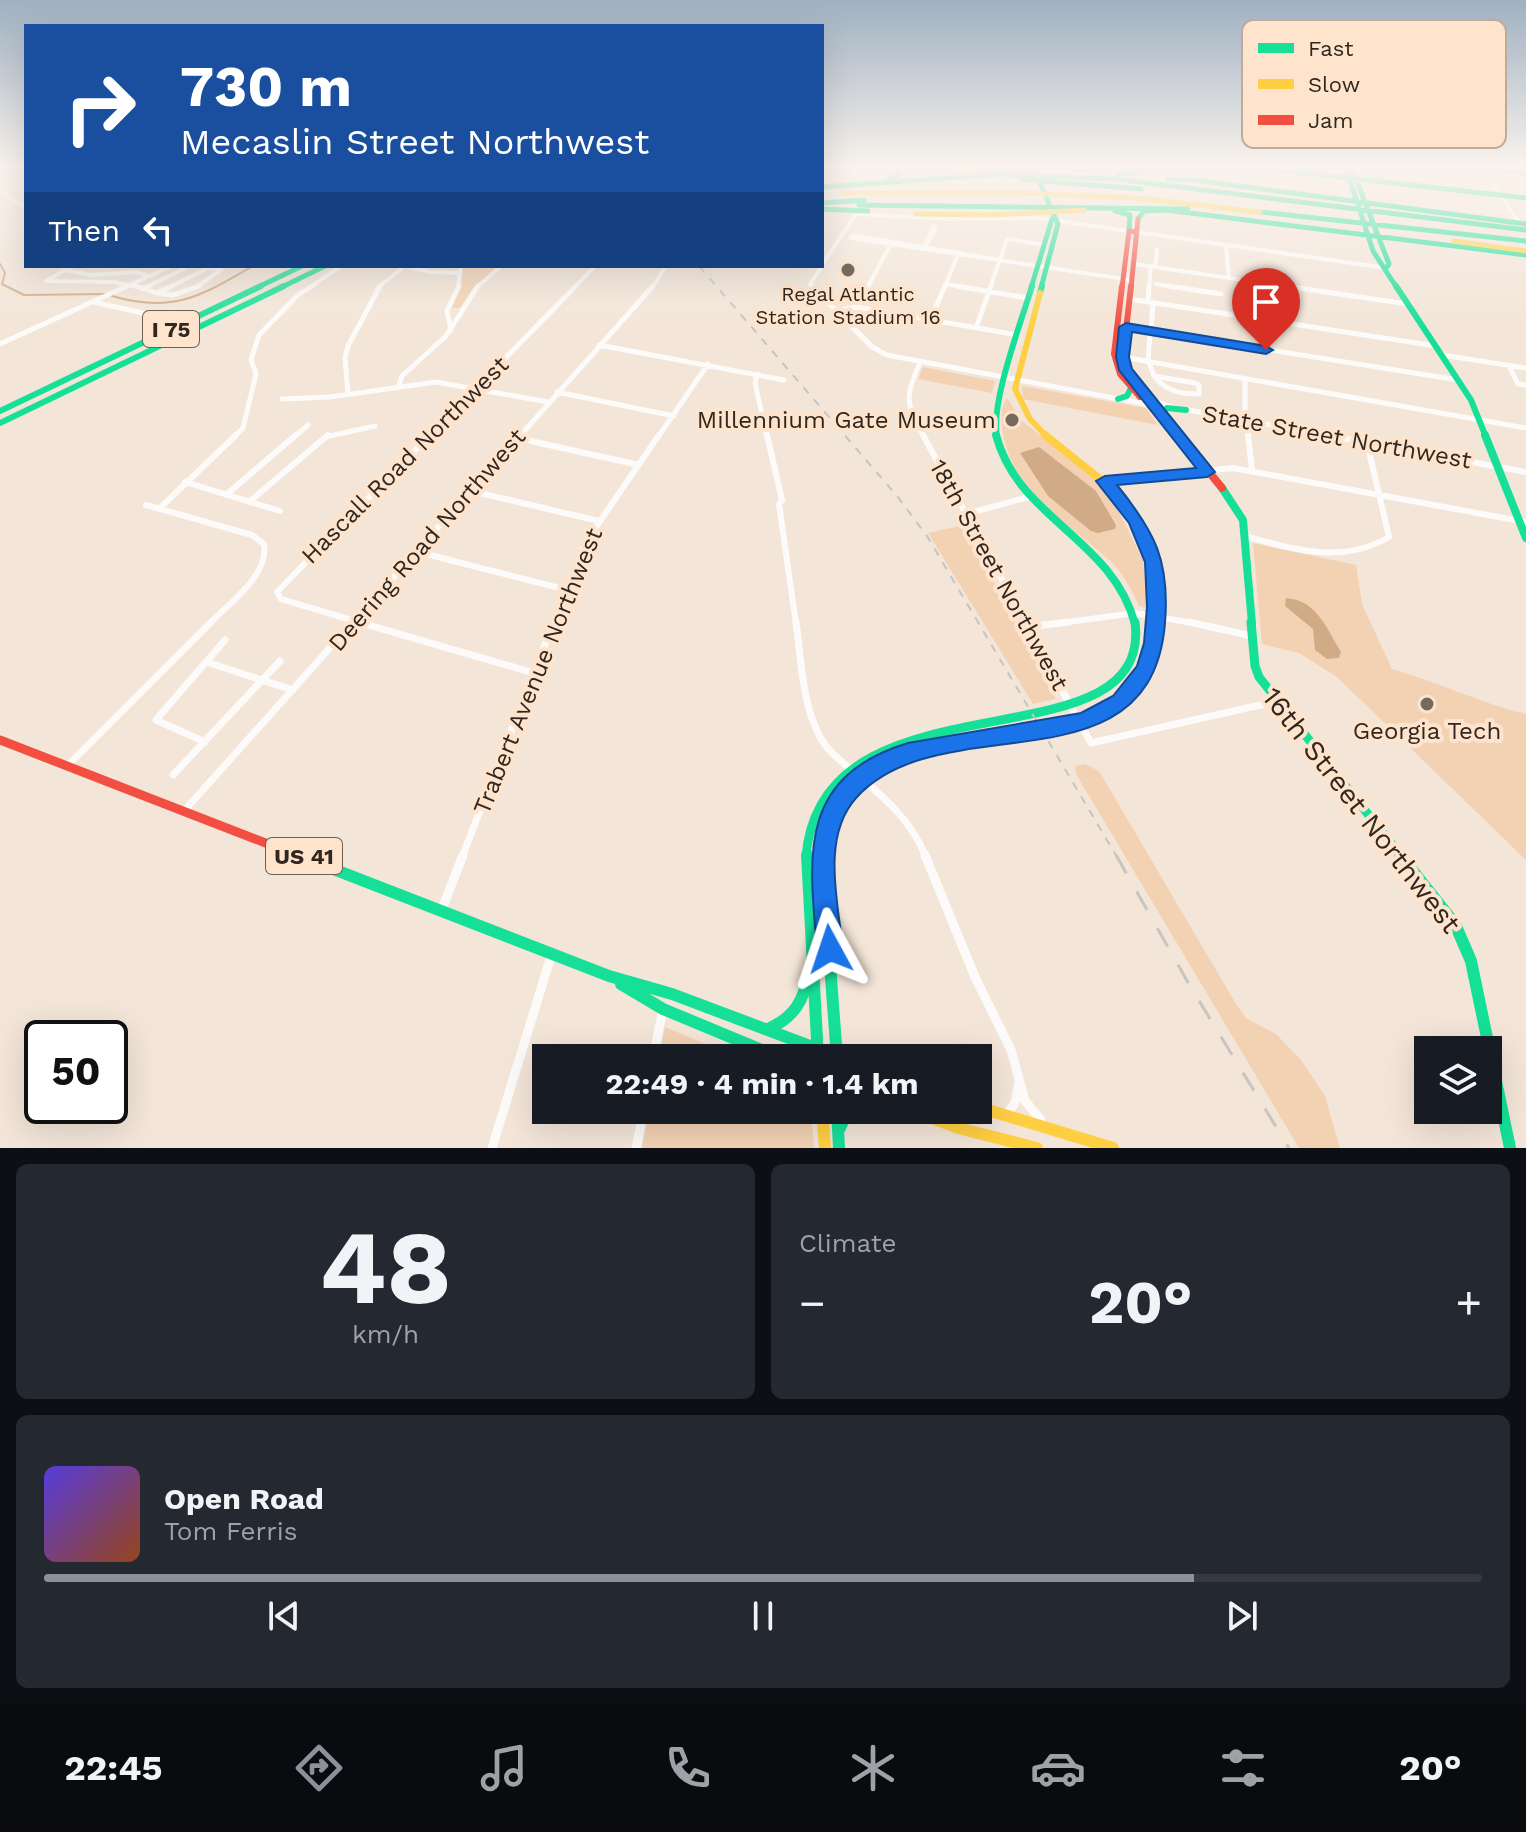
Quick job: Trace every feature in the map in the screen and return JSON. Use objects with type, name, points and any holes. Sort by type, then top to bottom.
[{"type":"main road","points":[[838,1044],[823,875],[823,843],[835,809],[860,779],[878,766],[908,753],[1060,728],[1098,716],[1121,702],[1139,681],[1150,657],[1156,615],[1154,562],[1137,521],[1105,481],[1025,417],[1016,399],[1017,381],[1048,267],[1053,222]]},
{"type":"main road","points":[[1132,222],[1133,232]]},
{"type":"main road","points":[[1133,232],[1137,222]]},
{"type":"main road","points":[[1274,222],[1526,253]]},
{"type":"main road","points":[[1304,222],[1526,253]]},
{"type":"main road","points":[[1353,222],[1526,241]]},
{"type":"main road","points":[[1369,222],[1377,258],[1458,380],[1479,420],[1523,522],[1526,538]]},
{"type":"main road","points":[[1476,222],[1525,227]]},
{"type":"main road","points":[[1483,222],[1525,227]]},
{"type":"main road","points":[[1490,222],[1525,227]]},
{"type":"main road","points":[[817,1044],[806,857],[808,836],[820,803],[847,768],[894,742],[940,730],[1087,702],[1111,685],[1127,666],[1134,651],[1135,613],[1126,589],[1109,567],[1029,497],[1006,464],[996,437],[995,413],[1037,265],[1055,226]]},
{"type":"main road","name":"16th Street Northwest","points":[[1133,232],[1134,264],[1127,279],[1129,299],[1123,357],[1126,370],[1160,416],[1236,505],[1243,520],[1259,677],[1455,924],[1472,962],[1510,1148]]},
{"type":"main road","name":"16th Street Northwest","points":[[1133,232],[1113,351],[1118,369],[1131,388],[1150,402]]},
{"type":"main road","name":"I 75","points":[[3,408],[298,268]]},
{"type":"main road","name":"I 75","points":[[4,424],[155,351],[177,336],[321,268]]},
{"type":"main road","points":[[1118,399],[1127,396],[1131,388]]},
{"type":"main road","points":[[1160,416],[1167,408],[1186,410]]},
{"type":"main road","name":"US 41","points":[[0,740],[609,976],[672,994],[768,1029],[799,1044]]},
{"type":"main road","points":[[768,1029],[784,1023],[799,1012],[804,1003],[812,955]]},
{"type":"main road","name":"US 41","points":[[609,976],[663,1009],[747,1044]]},
{"type":"main road","points":[[992,1112],[1113,1148]]},
{"type":"main road","points":[[823,1124],[825,1148]]},
{"type":"main road","points":[[838,1124],[839,1148]]},
{"type":"main road","points":[[838,1137],[843,1124]]},
{"type":"main road","points":[[948,1124],[1037,1148]]},
{"type":"street","name":"State Street Northwest","points":[[824,263],[851,222]]},
{"type":"street","name":"State Street Northwest","points":[[1062,222],[1133,232]]},
{"type":"street","points":[[1133,232],[1386,268]]},
{"type":"street","points":[[1153,376],[1195,383],[1199,385],[1199,394],[1166,390],[1153,376],[1149,362],[1155,235]]},
{"type":"street","points":[[892,243],[851,238],[1127,279]]},
{"type":"street","points":[[976,328],[1007,239],[1045,245]]},
{"type":"street","points":[[856,307],[892,243]]},
{"type":"street","points":[[1226,245],[1229,278]]},
{"type":"street","points":[[930,320],[958,253]]},
{"type":"street","points":[[1134,264],[1408,304]]},
{"type":"street","points":[[61,268],[92,275],[129,272],[148,276]]},
{"type":"street","points":[[0,344],[166,268]]},
{"type":"street","points":[[142,289],[182,268]]},
{"type":"street","points":[[65,270],[46,281],[64,284],[116,281],[155,294],[181,294],[222,269],[208,268],[155,294]]},
{"type":"street","points":[[159,509],[243,428],[256,374],[251,360],[259,335],[298,295],[338,268]]},
{"type":"street","points":[[348,394],[345,358],[348,346],[367,315],[376,289],[402,268]]},
{"type":"street","points":[[413,268],[460,273]]},
{"type":"street","points":[[451,330],[447,311],[459,285],[461,268]]},
{"type":"street","points":[[399,385],[402,376],[451,330],[476,288],[499,268]]},
{"type":"street","name":"Hascall Road Northwest","points":[[356,621],[281,599],[277,592],[593,268]]},
{"type":"street","name":"Deering Road Northwest","points":[[183,811],[418,552],[661,277],[665,268]]},
{"type":"street","name":"State Street Northwest","points":[[821,268],[810,284],[872,347],[899,360],[1150,402],[1526,472]]},
{"type":"street","points":[[1168,286],[1170,269]]},
{"type":"street","points":[[946,282],[1028,296]]},
{"type":"street","points":[[1156,284],[1221,294]]},
{"type":"street","points":[[1129,299],[1436,346]]},
{"type":"street","points":[[97,300],[147,314],[173,312]]},
{"type":"street","points":[[837,311],[856,307],[1018,335]]},
{"type":"street","points":[[447,311],[464,310]]},
{"type":"street","points":[[1126,327],[1458,380]]},
{"type":"street","points":[[599,345],[784,380]]},
{"type":"street","points":[[1442,355],[1526,368]]},
{"type":"street","points":[[1123,357],[1526,428]]},
{"type":"street","name":"18th Street Northwest","points":[[920,363],[908,391],[907,405],[1091,743],[1278,701]]},
{"type":"street","name":"Trabert Avenue Northwest","points":[[442,909],[585,543],[708,364]]},
{"type":"street","points":[[1509,366],[1518,384],[1526,385]]},
{"type":"street","points":[[757,374],[755,383],[782,500],[779,504],[806,690],[819,736],[830,752],[895,807],[916,833],[975,977],[1020,1074],[1027,1107],[1062,1134]]},
{"type":"street","points":[[1245,379],[1252,470]]},
{"type":"street","points":[[282,399],[436,382],[548,402]]},
{"type":"street","points":[[557,392],[674,416]]},
{"type":"street","points":[[226,495],[308,425]]},
{"type":"street","points":[[249,502],[329,434],[375,426]]},
{"type":"street","points":[[517,438],[639,465]]},
{"type":"street","points":[[1244,536],[1341,557],[1380,544],[1389,537],[1367,443]]},
{"type":"street","points":[[1105,481],[1252,470],[1523,522]]},
{"type":"street","points":[[185,482],[280,511]]},
{"type":"street","points":[[471,491],[599,521]]},
{"type":"street","points":[[966,514],[1029,497]]},
{"type":"street","points":[[67,766],[255,577],[265,562],[264,544],[252,535],[146,505]]},
{"type":"street","points":[[418,552],[567,590]]},
{"type":"street","points":[[1027,627],[1135,613],[1253,636]]},
{"type":"street","points":[[356,621],[534,673]]},
{"type":"street","points":[[205,742],[156,720],[225,640]]},
{"type":"street","points":[[173,775],[280,661]]},
{"type":"street","points":[[206,662],[293,690]]},
{"type":"street","points":[[492,1148],[552,953]]},
{"type":"street","points":[[656,1044],[663,1009]]},
{"type":"street","points":[[1005,1117],[1015,1103],[1020,1074]]},
{"type":"street","points":[[636,1148],[641,1124]]},
{"type":"shaded area","points":[[463,268],[496,268],[473,288],[460,308],[452,308],[462,281]]},
{"type":"shaded area","points":[[923,367],[995,381],[992,393],[918,379]]},
{"type":"shaded area","points":[[1022,386],[1146,408],[1158,425],[1023,399]]},
{"type":"shaded area","points":[[1007,398],[1022,421],[1092,476],[1115,504],[1143,560],[1147,608],[1139,606],[1113,564],[1044,505],[1018,473],[1002,429],[1002,411]]},
{"type":"shaded area","points":[[1039,447],[1096,491],[1116,525],[1115,529],[1098,533],[1091,531],[1048,496],[1020,453]]},
{"type":"shaded area","points":[[964,525],[1056,699],[1033,704],[928,533]]},
{"type":"shaded area","name":"Georgia Tech","points":[[1253,543],[1356,565],[1362,604],[1392,669],[1526,714],[1526,860],[1337,677],[1299,653],[1262,644]]},
{"type":"shaded area","points":[[1286,598],[1306,604],[1320,617],[1341,652],[1339,658],[1327,659],[1315,650],[1313,629],[1285,606]]},
{"type":"shaded area","points":[[1085,764],[1099,771],[1236,1004],[1247,1019],[1276,1034],[1301,1060],[1325,1096],[1340,1148],[1299,1148],[1076,774],[1075,766]]},
{"type":"shaded area","points":[[665,1027],[706,1044],[662,1044]]},
{"type":"shaded area","points":[[646,1124],[812,1124],[814,1148],[642,1148]]},
{"type":"waterway","points":[[0,264],[5,273],[2,284],[24,295],[106,294]]},
{"type":"waterway","points":[[112,296],[152,303],[186,299],[250,268]]},
{"type":"railway","points":[[701,268],[897,496],[927,536],[1117,857]]},
{"type":"railway","points":[[1116,855],[1190,986],[1289,1148]]},
{"type":"traffic: fast","points":[[817,1044],[806,856],[814,817],[841,776],[881,750],[928,734],[1030,716],[1076,704],[1111,686],[1132,656],[1136,625],[1128,598],[1113,574],[1022,487],[1007,463],[996,433],[998,398],[1052,222]]},
{"type":"traffic: fast","points":[[1040,293],[1057,222]]},
{"type":"traffic: fast","points":[[1129,231],[1130,222]]},
{"type":"traffic: fast","points":[[1259,222],[1526,255]]},
{"type":"traffic: fast","points":[[1348,222],[1526,241]]},
{"type":"traffic: fast","points":[[1363,222],[1373,251],[1471,400],[1526,538]]},
{"type":"traffic: fast","points":[[1373,222],[1389,264],[1386,268]]},
{"type":"traffic: fast","points":[[1458,222],[1526,230]]},
{"type":"traffic: fast","points":[[1508,222],[1526,224]]},
{"type":"traffic: fast","points":[[0,411],[298,268]]},
{"type":"traffic: fast","points":[[0,423],[321,268]]},
{"type":"traffic: fast","points":[[1118,399],[1127,396],[1131,388]]},
{"type":"traffic: fast","points":[[1160,416],[1167,408],[1186,410]]},
{"type":"traffic: fast","points":[[1222,488],[1243,520],[1255,666],[1259,677],[1455,924],[1471,961],[1510,1148]]},
{"type":"traffic: fast","points":[[836,1044],[823,871],[829,823],[856,781],[898,757],[948,744],[1054,729],[1100,715],[1135,688],[1153,642],[1157,613],[1157,574],[1148,542]]},
{"type":"traffic: fast","points":[[281,849],[609,976],[672,994],[805,1044]]},
{"type":"traffic: fast","points":[[768,1029],[786,1020],[798,1008],[809,972]]},
{"type":"traffic: fast","points":[[621,984],[663,1009],[747,1044]]},
{"type":"traffic: fast","points":[[838,1124],[839,1148]]},
{"type":"traffic: fast","points":[[840,1128],[842,1124]]},
{"type":"traffic: slow","points":[[1454,241],[1526,251]]},
{"type":"traffic: slow","points":[[1040,293],[1015,389],[1021,405],[1041,432],[1115,491],[1148,542]]},
{"type":"traffic: slow","points":[[992,1111],[1113,1148]]},
{"type":"traffic: slow","points":[[823,1124],[825,1148]]},
{"type":"traffic: slow","points":[[948,1124],[1037,1148]]},
{"type":"traffic: jam","points":[[1138,222],[1123,357],[1126,370],[1222,488]]},
{"type":"traffic: jam","points":[[1137,232],[1129,231],[1114,354],[1120,374],[1140,397]]},
{"type":"traffic: jam","points":[[0,740],[281,849]]},
{"type":"place","name":"Regal Atlantic Station Stadium 16","points":[[848,270]]},
{"type":"place","name":"Millennium Gate Museum","points":[[1012,420]]},
{"type":"place","name":"Georgia Tech","points":[[1427,704]]},
{"type":"route","points":[[830,949],[823,843],[835,809],[847,791],[868,772],[892,757],[908,753],[1060,728],[1085,721],[1121,702],[1146,669],[1157,607],[1154,562],[1137,521],[1105,481],[1207,472],[1126,370],[1123,357],[1126,327],[1266,350]]}]
